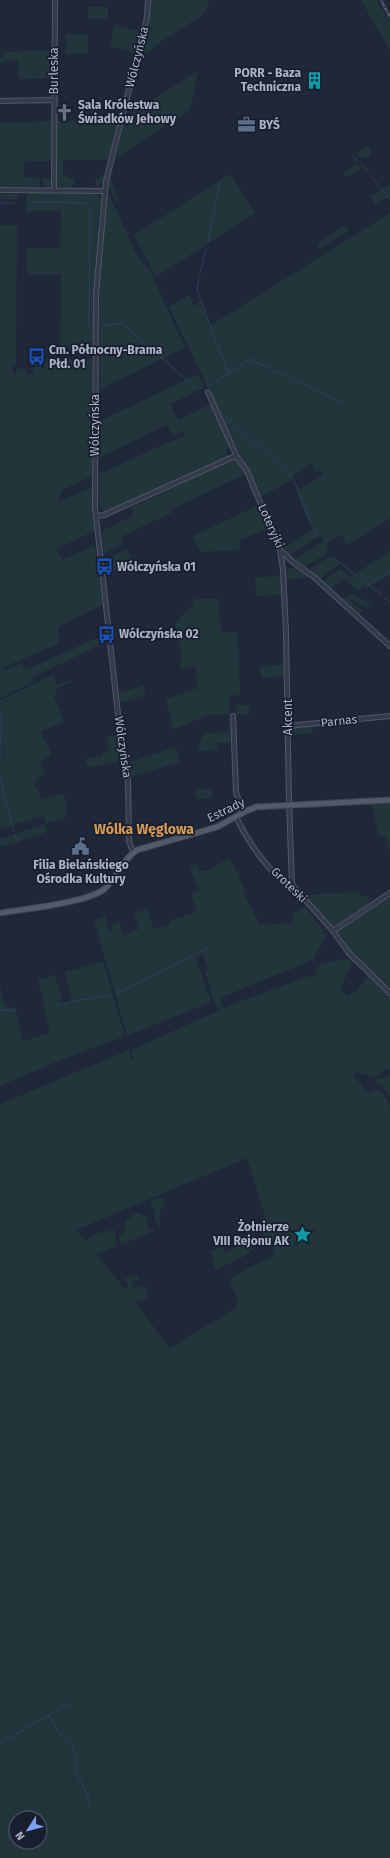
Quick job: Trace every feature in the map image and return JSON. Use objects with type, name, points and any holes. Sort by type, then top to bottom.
[{"type":"main road","name":"Estrady","points":[[133,852],[217,827],[256,807],[390,800]]},
{"type":"main road","points":[[0,913],[70,901],[98,893],[111,883],[133,852]]},
{"type":"street","name":"Burleska","points":[[54,190],[55,0]]},
{"type":"street","name":"Wólczyńska","points":[[133,852],[129,841],[128,780],[118,714],[96,516],[96,294],[104,191],[147,16],[148,0]]},
{"type":"street","points":[[0,101],[54,100]]},
{"type":"street","points":[[0,190],[104,191]]},
{"type":"street","name":"Loteryjki","points":[[208,392],[237,457],[247,471],[280,550],[293,562],[314,577],[390,646]]},
{"type":"street","points":[[96,516],[104,515],[233,457],[237,457]]},
{"type":"street","name":"Akcent","points":[[280,550],[283,570],[286,632],[292,885]]},
{"type":"street","points":[[233,716],[236,792],[243,813]]},
{"type":"street","name":"Parnas","points":[[288,726],[390,716]]},
{"type":"street","name":"Groteski","points":[[236,817],[247,837],[274,872],[286,884],[292,885],[333,931],[349,953],[390,993]]},
{"type":"street","points":[[333,931],[390,893]]},
{"type":"green space","points":[[151,0],[210,0],[205,12],[201,16],[153,47],[153,49],[147,53],[143,51],[142,48],[148,31]]},
{"type":"green space","points":[[361,0],[377,0],[390,22],[390,51]]},
{"type":"green space","points":[[88,7],[108,7],[108,18],[88,18]]},
{"type":"green space","points":[[115,25],[140,32],[135,53],[110,46]]},
{"type":"green space","points":[[66,34],[88,34],[88,54],[66,54]]},
{"type":"green space","points":[[53,50],[53,78],[19,79],[18,60],[0,62],[0,59],[3,57],[3,52]]},
{"type":"green space","points":[[198,71],[190,110],[116,158],[111,179],[119,202],[117,203],[108,185],[125,117]]},
{"type":"green space","points":[[118,120],[108,160],[63,160],[63,172],[69,178],[75,178],[74,185],[71,188],[57,187],[55,178],[56,121]]},
{"type":"green space","points":[[53,121],[53,161],[24,162],[24,177],[40,178],[40,186],[0,187],[0,123]]},
{"type":"green space","points":[[367,146],[370,148],[370,155],[364,158],[358,157],[358,153]]},
{"type":"green space","points":[[357,164],[360,168],[355,173],[345,177],[344,172]]},
{"type":"green space","points":[[105,173],[102,184],[96,187],[95,178],[99,178]]},
{"type":"green space","points":[[230,174],[255,213],[156,277],[134,235]]},
{"type":"green space","points":[[42,178],[53,178],[50,186],[44,186]]},
{"type":"green space","points":[[390,184],[390,196],[375,204],[371,196]]},
{"type":"green space","points":[[31,193],[96,194],[100,197],[101,202],[97,227],[100,231],[94,295],[94,347],[91,350],[86,350],[86,346],[65,346],[65,350],[60,348],[61,274],[29,274],[27,272],[27,248],[60,248],[61,211],[28,211],[28,214],[26,211],[26,196]]},
{"type":"green space","points":[[0,194],[17,194],[19,199],[0,199]]},
{"type":"green space","points":[[109,194],[136,254],[150,271],[185,348],[100,389],[99,292],[106,201]]},
{"type":"green space","points":[[390,213],[390,518],[348,545],[340,534],[326,544],[329,549],[324,555],[304,567],[295,559],[324,541],[321,535],[290,555],[283,548],[312,530],[297,491],[323,475],[320,470],[316,472],[311,464],[294,475],[292,479],[261,497],[169,307],[190,295],[193,306],[200,302],[210,326]]},
{"type":"green space","points":[[0,225],[17,225],[16,365],[13,365],[13,373],[17,373],[17,369],[26,369],[26,374],[34,374],[34,360],[41,361],[42,370],[43,361],[93,359],[92,476],[62,490],[58,502],[92,487],[94,531],[57,549],[62,560],[95,545],[103,605],[58,627],[58,644],[4,667],[2,671],[22,663],[25,670],[106,634],[107,642],[32,677],[33,682],[0,698]]},
{"type":"green space","points":[[344,226],[349,230],[319,249],[317,244]]},
{"type":"green space","points":[[198,374],[204,388],[170,404],[178,420],[211,404],[231,446],[226,449],[228,456],[105,513],[99,507],[99,474],[185,435],[182,431],[172,436],[167,425],[99,458],[100,421]]},
{"type":"green space","points":[[232,459],[241,463],[246,474],[172,509],[173,512],[121,537],[124,543],[104,553],[102,531],[134,515],[131,508]]},
{"type":"green space","points":[[259,505],[269,528],[240,540],[240,550],[201,552],[193,536]]},
{"type":"green space","points":[[127,549],[132,562],[107,574],[106,559]]},
{"type":"green space","points":[[390,551],[390,575],[367,588],[365,586],[358,591],[345,579],[329,589],[322,582],[341,569],[350,577]]},
{"type":"green space","points":[[330,556],[339,564],[320,579],[310,569]]},
{"type":"green space","points":[[297,567],[309,577],[286,580],[288,569]]},
{"type":"green space","points":[[281,576],[283,595],[256,596],[255,577]]},
{"type":"green space","points":[[353,593],[372,605],[367,608],[364,605],[363,607],[352,598],[350,601],[363,611],[360,614],[344,599]]},
{"type":"green space","points":[[194,599],[218,599],[221,632],[238,632],[240,695],[229,696],[230,715],[209,715],[173,730],[166,699],[197,688],[195,666],[180,669],[181,650],[175,624],[192,606]]},
{"type":"green space","points":[[285,665],[285,676],[261,678],[260,666]]},
{"type":"green space","points":[[53,675],[57,685],[70,680],[71,682],[58,688],[54,696],[64,721],[41,732],[52,755],[40,761],[45,774],[35,779],[36,782],[34,783],[42,800],[63,793],[68,809],[65,810],[67,817],[46,824],[43,816],[0,829],[0,700]]},
{"type":"green space","points":[[144,685],[145,695],[121,703],[119,693]]},
{"type":"green space","points":[[235,705],[249,705],[250,714],[236,714]]},
{"type":"green space","points":[[312,725],[313,733],[290,735],[291,727]]},
{"type":"green space","points":[[230,732],[230,743],[217,743],[217,750],[197,751],[203,733]]},
{"type":"green space","points":[[119,735],[122,760],[88,768],[85,759],[102,756],[102,753],[109,751],[107,737]]},
{"type":"green space","points":[[176,747],[179,762],[131,777],[129,762]]},
{"type":"green space","points":[[196,790],[212,790],[212,798],[196,799]]},
{"type":"green space","points":[[372,804],[390,804],[390,851],[385,836],[378,835]]},
{"type":"green space","points":[[45,824],[47,832],[0,847],[0,839]]},
{"type":"green space","points":[[228,859],[233,864],[236,871],[239,870],[240,882],[243,882],[245,894],[259,925],[293,923],[293,914],[305,906],[326,935],[313,960],[220,998],[223,1008],[309,976],[315,976],[319,965],[341,959],[350,960],[353,962],[340,989],[348,996],[356,992],[368,976],[390,998],[390,1071],[388,1069],[382,1071],[380,1076],[373,1077],[356,1072],[353,1075],[367,1092],[372,1093],[376,1089],[381,1093],[390,1107],[390,1858],[0,1858],[0,1104],[129,1050],[132,1060],[134,1060],[131,1050],[220,1010],[214,1003],[205,970],[208,969],[203,954],[196,957],[211,1002],[127,1036],[94,920],[105,916],[109,931],[114,930],[112,925],[120,922],[123,935],[139,929],[134,913],[147,909],[154,929],[170,924],[169,921],[197,912],[191,894],[199,891],[190,867],[197,864],[200,871],[207,871]],"holes":[[[247,1158],[266,1219],[260,1222],[263,1236],[271,1235],[274,1256],[231,1278],[230,1287],[236,1295],[237,1307],[170,1348],[135,1302],[147,1298],[146,1286],[133,1288],[132,1282],[140,1280],[136,1275],[124,1279],[128,1284],[126,1290],[96,1254],[117,1246],[115,1230],[97,1233],[86,1241],[76,1230]]]},
{"type":"green space","points":[[359,892],[359,896],[367,896],[371,899],[370,902],[333,928],[305,895]]},
{"type":"green space","points":[[296,894],[304,901],[297,904],[294,895]]},
{"type":"green space","points":[[390,897],[390,988],[344,944],[345,940],[338,931],[343,925],[384,898]]},
{"type":"green space","points":[[103,961],[125,1036],[56,1062],[0,1086],[0,985],[5,1007],[15,1008],[23,1041],[50,1033],[38,980],[55,975],[63,1003],[72,1000],[65,972]]},
{"type":"green space","points":[[390,1075],[390,1097],[383,1086],[373,1082],[386,1078]]},
{"type":"green space","points":[[162,1197],[165,1206],[159,1212],[161,1226],[159,1226],[154,1216],[156,1211],[152,1208],[150,1201]]},
{"type":"green space","points":[[137,1212],[147,1217],[149,1229],[153,1228],[154,1231],[121,1245],[119,1236],[124,1233],[125,1222]]},
{"type":"green space","points":[[247,1241],[254,1248],[247,1255],[215,1270],[211,1251],[222,1247],[225,1253]]},
{"type":"waterway","points":[[353,156],[358,161]]},
{"type":"waterway","points":[[361,164],[368,172]]},
{"type":"waterway","points":[[371,176],[378,185]]},
{"type":"waterway","points":[[208,242],[220,182]]},
{"type":"waterway","points":[[380,187],[390,200]]},
{"type":"waterway","points":[[31,202],[86,203],[90,207],[89,326]]},
{"type":"waterway","points":[[0,203],[15,203]]},
{"type":"waterway","points":[[200,273],[206,249]]},
{"type":"waterway","points":[[199,278],[197,290],[228,373]]},
{"type":"waterway","points":[[103,326],[122,323],[198,390]]},
{"type":"waterway","points":[[209,386],[250,359],[342,403]]},
{"type":"waterway","points":[[217,408],[290,475]]},
{"type":"waterway","points":[[293,478],[310,521]]},
{"type":"waterway","points":[[314,530],[316,537]]},
{"type":"waterway","points":[[332,557],[357,576]]},
{"type":"waterway","points":[[370,584],[390,571]]},
{"type":"waterway","points":[[361,579],[382,595]]},
{"type":"waterway","points":[[385,598],[390,602]]},
{"type":"waterway","points":[[1,712],[1,724]]},
{"type":"waterway","points":[[0,749],[1,727]]},
{"type":"waterway","points":[[0,752],[0,759]]},
{"type":"waterway","points":[[0,774],[12,825]]},
{"type":"waterway","points":[[12,827],[14,832]]},
{"type":"waterway","points":[[15,835],[17,841]]},
{"type":"waterway","points":[[197,953],[208,948]]},
{"type":"waterway","points":[[116,994],[193,955]]},
{"type":"waterway","points":[[75,1001],[112,995]]},
{"type":"waterway","points":[[63,1004],[71,1002]]},
{"type":"waterway","points":[[55,1006],[60,1004]]},
{"type":"waterway","points":[[0,1010],[15,1010]]},
{"type":"waterway","points":[[0,1743],[72,1702]]},
{"type":"waterway","points":[[49,1715],[59,1733],[72,1745],[77,1762],[75,1770],[88,1796],[90,1808]]},
{"type":"railway","points":[[381,0],[390,17]]},
{"type":"place","name":"PORR - Baza Techniczna","points":[[314,80]]},
{"type":"place","name":"Sala Królestwa Świadków Jehowy","points":[[65,112]]},
{"type":"place","name":"BYŚ","points":[[246,125]]},
{"type":"place","name":"Cm. Północny-Brama Płd. 01","points":[[36,357]]},
{"type":"place","name":"Wólczyńska 01","points":[[104,567]]},
{"type":"place","name":"Wólczyńska 02","points":[[106,634]]},
{"type":"place","name":"Filia Bielańskiego Ośrodka Kultury","points":[[81,846]]},
{"type":"place","name":"Żołnierze VIII Rejonu AK","points":[[302,1234]]},
{"type":"district","name":"Wólka Węglowa","points":[[144,829]]}]
